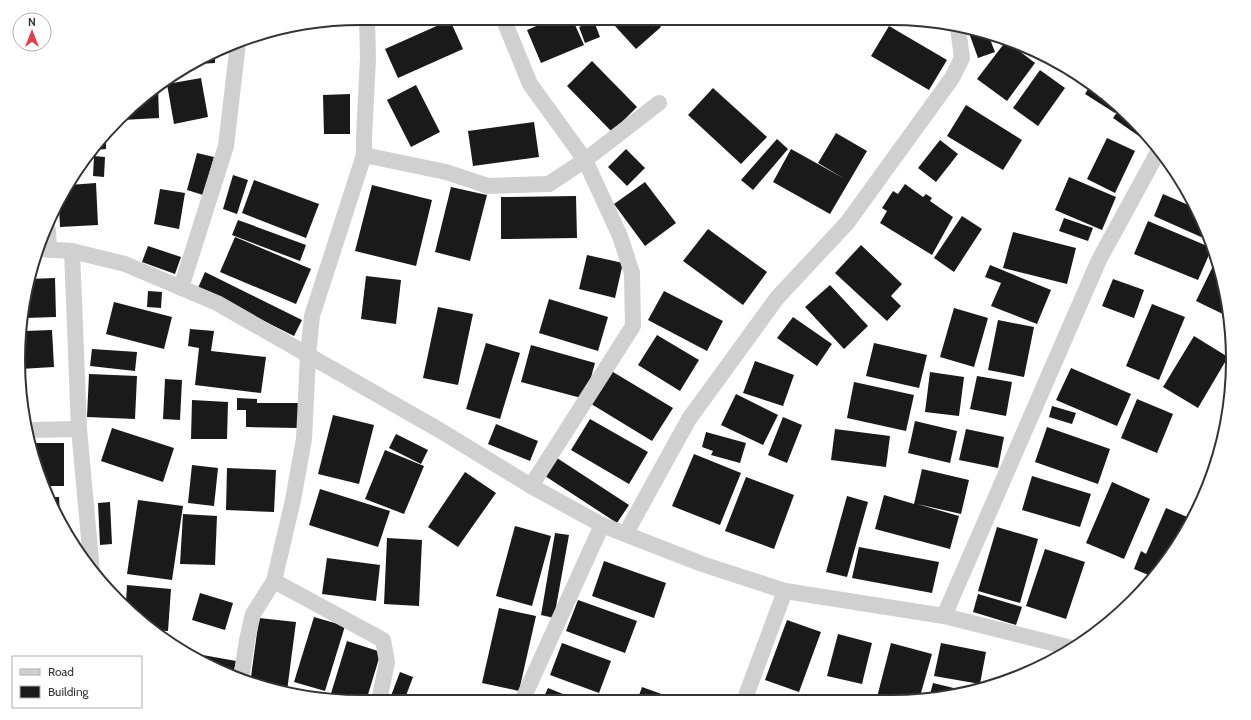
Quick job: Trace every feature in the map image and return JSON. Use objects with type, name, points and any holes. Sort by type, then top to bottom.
[{"type":"street","points":[[242,673],[253,614],[274,581],[293,500],[304,439],[308,355],[312,316],[364,155],[368,58],[367,25]]},
{"type":"street","points":[[506,25],[530,84],[585,160],[620,236],[632,273],[633,326],[531,486]]},
{"type":"street","points":[[626,533],[689,419],[777,298],[847,223],[952,78],[962,58],[958,32]]},
{"type":"street","points":[[181,288],[226,146],[237,49]]},
{"type":"street","points":[[364,155],[446,172],[488,186],[549,184],[585,160],[659,103]]},
{"type":"street","points":[[944,616],[1099,260],[1156,155]]},
{"type":"street","points":[[44,250],[72,251],[125,264],[217,303],[441,431],[531,486],[602,525],[626,533],[702,564],[785,591],[944,616],[1065,646]]},
{"type":"street","points":[[72,251],[79,429],[91,560]]},
{"type":"street","points":[[32,430],[79,429]]},
{"type":"street","points":[[525,695],[602,525]]},
{"type":"street","points":[[274,581],[383,640],[387,662],[380,695]]},
{"type":"street","points":[[746,695],[785,591]]},
{"type":"building","points":[[439,25],[452,25],[463,49],[398,78],[385,49]]},
{"type":"building","points":[[539,25],[575,25],[584,45],[541,63],[527,30]]},
{"type":"building","points":[[584,25],[596,25],[600,37],[585,43],[579,27]]},
{"type":"building","points":[[659,25],[661,27],[636,49],[615,26]]},
{"type":"building","points":[[889,26],[947,60],[929,90],[871,56]]},
{"type":"building","points":[[969,34],[990,40],[995,52],[978,58]]},
{"type":"building","points":[[1003,45],[1019,51],[1035,63],[1007,101],[977,79]]},
{"type":"building","points":[[215,59],[215,63],[205,64]]},
{"type":"building","points":[[592,61],[637,107],[612,132],[567,86]]},
{"type":"building","points":[[1040,70],[1065,88],[1038,126],[1013,108]]},
{"type":"building","points":[[201,78],[208,117],[174,124],[167,86],[171,83]]},
{"type":"building","points":[[416,85],[440,132],[411,147],[387,100]]},
{"type":"building","points":[[713,88],[767,137],[741,164],[688,115]]},
{"type":"building","points":[[1088,89],[1116,112],[1115,113],[1085,94]]},
{"type":"building","points":[[158,92],[159,118],[126,120]]},
{"type":"building","points":[[350,94],[350,134],[324,134],[323,95]]},
{"type":"building","points":[[966,105],[1022,140],[1003,170],[947,136]]},
{"type":"building","points":[[1117,113],[1143,139],[1113,118]]},
{"type":"building","points":[[534,122],[539,157],[473,166],[468,131]]},
{"type":"building","points":[[836,133],[867,151],[830,214],[773,182],[791,149],[845,179],[818,163]]},
{"type":"building","points":[[1107,138],[1135,151],[1115,193],[1087,179]]},
{"type":"building","points":[[777,139],[788,149],[753,190],[741,180]]},
{"type":"building","points":[[940,140],[958,154],[936,182],[918,168]]},
{"type":"building","points":[[106,141],[106,149],[99,150]]},
{"type":"building","points":[[626,149],[645,168],[627,186],[608,167]]},
{"type":"building","points":[[197,153],[214,157],[203,195],[187,190]]},
{"type":"building","points":[[94,156],[105,157],[104,177],[93,176]]},
{"type":"building","points":[[233,175],[248,180],[237,214],[223,209]]},
{"type":"building","points":[[1069,177],[1116,197],[1102,230],[1055,210]]},
{"type":"building","points":[[254,180],[319,204],[306,238],[242,213]]},
{"type":"building","points":[[645,182],[676,223],[645,246],[614,204]]},
{"type":"building","points":[[96,183],[98,225],[60,227],[59,214],[75,185]]},
{"type":"building","points":[[905,184],[923,197],[926,194],[932,198],[930,201],[953,217],[932,255],[880,223],[887,211],[882,208],[893,191],[898,194]]},
{"type":"building","points":[[372,185],[432,200],[416,266],[355,251]]},
{"type":"building","points":[[451,187],[487,195],[470,261],[435,252]]},
{"type":"building","points":[[160,189],[185,193],[179,229],[154,224]]},
{"type":"building","points":[[1163,194],[1187,204],[1202,238],[1154,216]]},
{"type":"building","points":[[576,196],[577,238],[501,239],[501,197]]},
{"type":"building","points":[[962,216],[982,229],[954,272],[934,258]]},
{"type":"building","points":[[1064,218],[1093,228],[1088,241],[1059,231]]},
{"type":"building","points":[[238,220],[306,245],[300,261],[232,235]]},
{"type":"building","points":[[1148,221],[1205,245],[1209,255],[1198,280],[1134,254]]},
{"type":"building","points":[[708,229],[767,272],[743,305],[683,261]]},
{"type":"building","points":[[1013,232],[1076,248],[1067,284],[1003,268]]},
{"type":"building","points":[[235,237],[311,269],[296,304],[220,272]]},
{"type":"building","points":[[861,245],[902,284],[891,296],[901,306],[887,321],[835,273]]},
{"type":"building","points":[[148,246],[181,257],[175,274],[142,262]]},
{"type":"building","points":[[587,255],[623,263],[615,298],[579,289]]},
{"type":"building","points":[[990,265],[1051,290],[1037,324],[991,306],[1001,283],[985,277]]},
{"type":"building","points":[[1213,266],[1220,295],[1223,314],[1196,301]]},
{"type":"building","points":[[205,272],[302,320],[294,336],[198,288]]},
{"type":"building","points":[[366,276],[401,280],[396,324],[361,319]]},
{"type":"building","points":[[55,278],[56,317],[28,318],[35,279]]},
{"type":"building","points":[[1113,279],[1144,290],[1134,318],[1102,306]]},
{"type":"building","points":[[830,285],[868,326],[844,349],[805,307]]},
{"type":"building","points":[[148,291],[162,292],[161,308],[147,307]]},
{"type":"building","points":[[664,291],[723,321],[707,351],[648,320]]},
{"type":"building","points":[[549,299],[608,317],[598,351],[539,333]]},
{"type":"building","points":[[114,302],[172,317],[164,349],[106,334]]},
{"type":"building","points":[[1152,304],[1185,317],[1159,380],[1126,366]]},
{"type":"building","points":[[438,307],[473,314],[458,385],[423,378]]},
{"type":"building","points":[[954,308],[988,318],[974,367],[940,357]]},
{"type":"building","points":[[793,317],[832,344],[817,366],[777,338]]},
{"type":"building","points":[[998,320],[1034,327],[1024,377],[988,370]]},
{"type":"building","points":[[190,329],[214,331],[211,351],[266,357],[261,393],[195,385],[199,348],[188,346]]},
{"type":"building","points":[[52,330],[54,367],[25,369],[27,331]]},
{"type":"building","points":[[657,335],[699,360],[680,391],[638,365]]},
{"type":"building","points":[[1194,336],[1226,356],[1226,360],[1198,408],[1163,387]]},
{"type":"building","points":[[486,343],[520,353],[500,419],[466,409]]},
{"type":"building","points":[[874,343],[927,355],[919,388],[866,376]]},
{"type":"building","points":[[531,345],[595,363],[585,399],[521,382]]},
{"type":"building","points":[[92,349],[137,352],[135,371],[90,366]]},
{"type":"building","points":[[755,361],[794,375],[783,406],[743,393]]},
{"type":"building","points":[[1071,368],[1131,394],[1117,426],[1056,400]]},
{"type":"building","points":[[608,369],[673,408],[652,441],[588,402]]},
{"type":"building","points":[[930,372],[964,377],[959,416],[925,412]]},
{"type":"building","points":[[89,374],[137,376],[135,419],[87,417]]},
{"type":"building","points":[[977,376],[1012,382],[1006,416],[970,409]]},
{"type":"building","points":[[165,379],[182,380],[180,420],[163,419]]},
{"type":"building","points":[[854,382],[914,395],[906,431],[847,418]]},
{"type":"building","points":[[736,394],[778,415],[763,445],[721,425]]},
{"type":"building","points":[[237,398],[257,399],[257,403],[299,403],[299,428],[246,427],[246,410],[237,410]]},
{"type":"building","points":[[1137,399],[1173,414],[1157,453],[1121,438]]},
{"type":"building","points":[[192,400],[228,402],[227,439],[191,439]]},
{"type":"building","points":[[1052,406],[1076,413],[1072,424],[1049,417]]},
{"type":"building","points":[[333,415],[374,425],[359,484],[318,474]]},
{"type":"building","points":[[783,417],[802,425],[787,463],[768,455]]},
{"type":"building","points":[[590,419],[648,452],[629,484],[571,450]]},
{"type":"building","points":[[915,421],[957,431],[950,463],[908,453]]},
{"type":"building","points":[[496,424],[538,441],[530,461],[488,444]]},
{"type":"building","points":[[1047,427],[1110,449],[1098,484],[1035,462]]},
{"type":"building","points":[[112,428],[174,448],[163,482],[101,461]]},
{"type":"building","points":[[835,429],[890,436],[886,467],[831,460]]},
{"type":"building","points":[[966,429],[1004,437],[998,468],[959,460]]},
{"type":"building","points":[[706,432],[746,443],[740,463],[711,455],[713,451],[702,447]]},
{"type":"building","points":[[396,434],[428,450],[421,464],[389,448]]},
{"type":"building","points":[[35,443],[64,443],[64,486],[50,486]]},
{"type":"building","points":[[385,450],[424,466],[404,514],[365,499]]},
{"type":"building","points":[[694,454],[741,473],[720,525],[672,506]]},
{"type":"building","points":[[557,458],[629,505],[617,523],[545,476]]},
{"type":"building","points":[[192,465],[218,468],[214,506],[188,503]]},
{"type":"building","points":[[227,468],[276,470],[274,512],[226,510]]},
{"type":"building","points":[[922,469],[969,480],[961,514],[917,504],[959,516],[950,549],[875,529],[884,495],[914,504]]},
{"type":"building","points":[[465,472],[496,493],[458,547],[428,527]]},
{"type":"building","points":[[1032,476],[1091,494],[1080,527],[1022,510]]},
{"type":"building","points":[[746,477],[794,495],[774,549],[725,531]]},
{"type":"building","points":[[1112,482],[1150,499],[1124,559],[1086,543]]},
{"type":"building","points":[[320,489],[390,511],[378,547],[309,525]]},
{"type":"building","points":[[847,496],[868,502],[847,577],[826,572]]},
{"type":"building","points":[[55,497],[59,497],[60,507]]},
{"type":"building","points":[[138,500],[183,506],[172,580],[127,574]]},
{"type":"building","points":[[110,502],[112,544],[100,545],[98,503]]},
{"type":"building","points":[[1166,508],[1187,517],[1170,546],[1148,575],[1134,569],[1141,551],[1146,554]]},
{"type":"building","points":[[183,514],[217,516],[215,565],[180,564]]},
{"type":"building","points":[[515,526],[551,536],[532,606],[496,596]]},
{"type":"building","points":[[997,527],[1038,539],[1020,603],[978,591]]},
{"type":"building","points":[[555,533],[569,535],[554,618],[541,615]]},
{"type":"building","points":[[387,538],[422,540],[419,606],[384,604]]},
{"type":"building","points":[[859,547],[939,562],[932,593],[852,578]]},
{"type":"building","points":[[1045,549],[1085,562],[1066,619],[1026,606]]},
{"type":"building","points":[[327,558],[380,565],[376,601],[322,594]]},
{"type":"building","points":[[604,561],[666,583],[654,618],[592,596]]},
{"type":"building","points":[[127,585],[171,589],[168,631],[162,631],[156,626],[126,600]]},
{"type":"building","points":[[200,593],[233,603],[225,630],[192,620]]},
{"type":"building","points":[[978,594],[1022,607],[1016,625],[973,612]]},
{"type":"building","points":[[578,600],[637,621],[625,653],[566,631]]},
{"type":"building","points":[[499,608],[536,616],[519,691],[482,683]]},
{"type":"building","points":[[314,617],[345,626],[325,691],[294,682]]},
{"type":"building","points":[[259,618],[296,622],[287,687],[251,677]]},
{"type":"building","points":[[787,620],[821,632],[799,692],[765,680]]},
{"type":"building","points":[[838,634],[872,643],[862,684],[827,676]]},
{"type":"building","points":[[347,641],[381,652],[368,695],[331,693]]},
{"type":"building","points":[[562,643],[611,661],[599,693],[550,675]]},
{"type":"building","points":[[891,643],[932,654],[921,693],[878,695]]},
{"type":"building","points":[[941,643],[986,652],[980,683],[934,676]]},
{"type":"building","points":[[202,655],[236,661],[234,670]]},
{"type":"building","points":[[400,672],[413,677],[406,695],[391,695]]},
{"type":"building","points":[[933,683],[957,689],[935,692],[930,692]]},
{"type":"building","points":[[642,687],[664,695],[639,695]]},
{"type":"building","points":[[548,688],[566,695],[545,695]]}]
